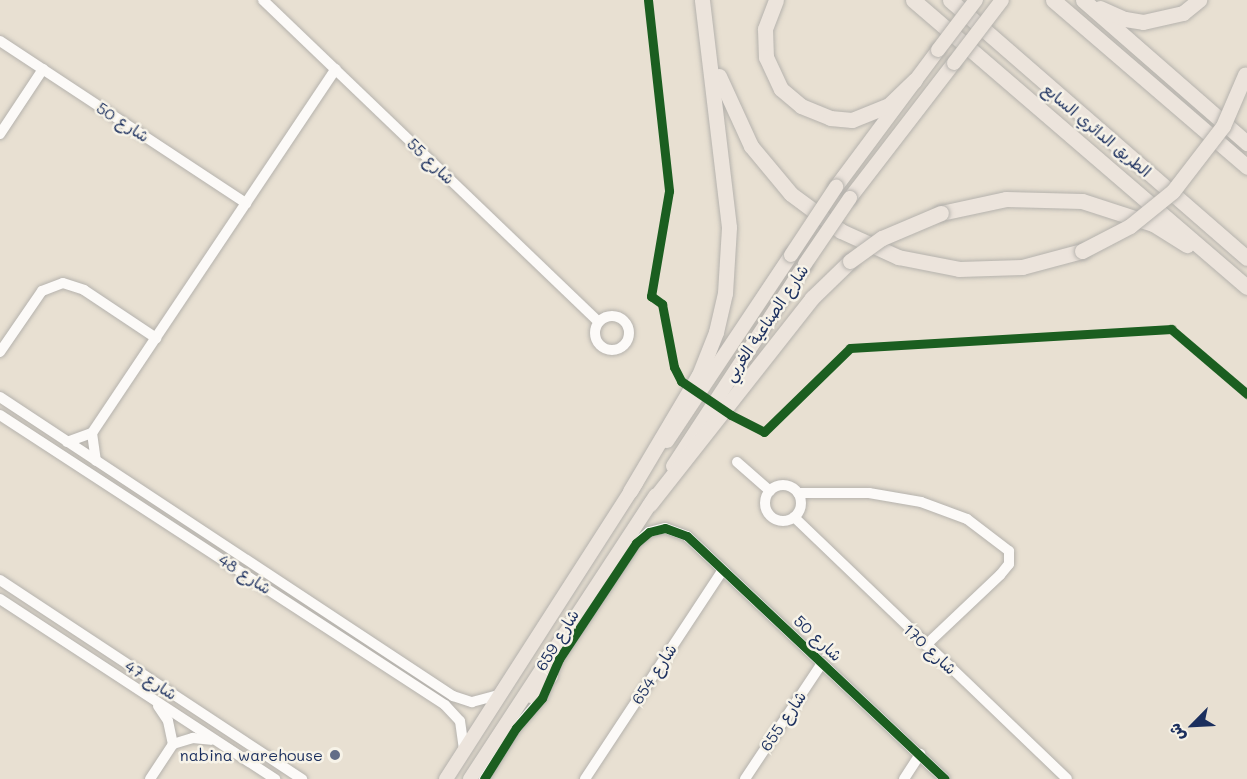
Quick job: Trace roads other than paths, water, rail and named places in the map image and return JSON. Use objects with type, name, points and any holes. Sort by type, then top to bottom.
[{"type":"highway","points":[[630,492],[699,375],[716,332],[725,293],[729,227],[702,0]]},
{"type":"highway","points":[[776,0],[765,29],[768,65],[781,89],[801,106],[841,120],[868,116],[889,105],[915,80]]},
{"type":"highway","points":[[913,0],[1247,286]]},
{"type":"highway","name":"الطريق الدائري السابع","points":[[950,0],[1247,258]]},
{"type":"highway","points":[[1053,0],[1247,167]]},
{"type":"highway","points":[[1083,0],[1247,143]]},
{"type":"highway","points":[[1087,0],[1106,12],[1143,22],[1183,13],[1199,0]]},
{"type":"highway","points":[[707,30],[722,90],[751,146],[791,194],[841,231],[898,257],[959,269],[1022,267],[1082,251],[1130,226],[1173,191],[1223,126],[1246,70]]},
{"type":"highway","points":[[650,504],[812,298],[850,261],[882,238],[941,213],[1006,199],[1082,201],[1153,224],[1226,269]]},
{"type":"main road","name":"شارع الصناعية الغربي","points":[[446,779],[630,492],[837,187],[976,0]]},
{"type":"main road","name":"شارع الصناعية الغربي","points":[[470,779],[850,198],[1002,0]]},
{"type":"main road","points":[[506,724],[551,676]]},
{"type":"street","name":"شارع 55","points":[[263,0],[599,322]]},
{"type":"street","name":"شارع 50","points":[[0,41],[246,203]]},
{"type":"street","points":[[0,134],[43,69]]},
{"type":"street","points":[[67,442],[92,434],[336,69]]},
{"type":"street","points":[[0,352],[42,291],[63,283],[84,290],[156,338]]},
{"type":"street","name":"شارع 48","points":[[0,397],[453,696],[472,702],[501,694]]},
{"type":"street","name":"شارع 48","points":[[0,415],[446,705],[464,730],[464,751]]},
{"type":"street","points":[[92,434],[96,461]]},
{"type":"street","points":[[737,462],[770,491]]},
{"type":"street","points":[[770,491],[783,485],[798,493],[869,493],[921,502],[967,519],[1009,551],[1009,564],[1000,575],[926,645]]},
{"type":"street","points":[[770,491],[768,512],[780,520],[794,517],[801,504],[798,493]]},
{"type":"street","name":"شارع 170","points":[[794,517],[1067,779]]},
{"type":"street","name":"شارع 50","points":[[664,528],[687,537],[945,779]]},
{"type":"street","name":"شارع 659","points":[[484,779],[542,698],[551,676],[636,543],[649,532],[664,528]]},
{"type":"street","name":"شارع 654","points":[[585,779],[723,570]]},
{"type":"street","name":"شارع 47","points":[[0,580],[302,779]]},
{"type":"street","name":"شارع 47","points":[[0,599],[275,779]]},
{"type":"street","points":[[0,608],[17,611]]},
{"type":"street","name":"شارع 655","points":[[744,779],[822,663]]},
{"type":"street","points":[[154,700],[168,721],[173,744]]},
{"type":"street","points":[[150,779],[173,744],[193,738],[217,741]]},
{"type":"street","points":[[904,779],[920,754]]},
{"type":"place","name":"nabina warehouse","points":[[335,755]]}]
